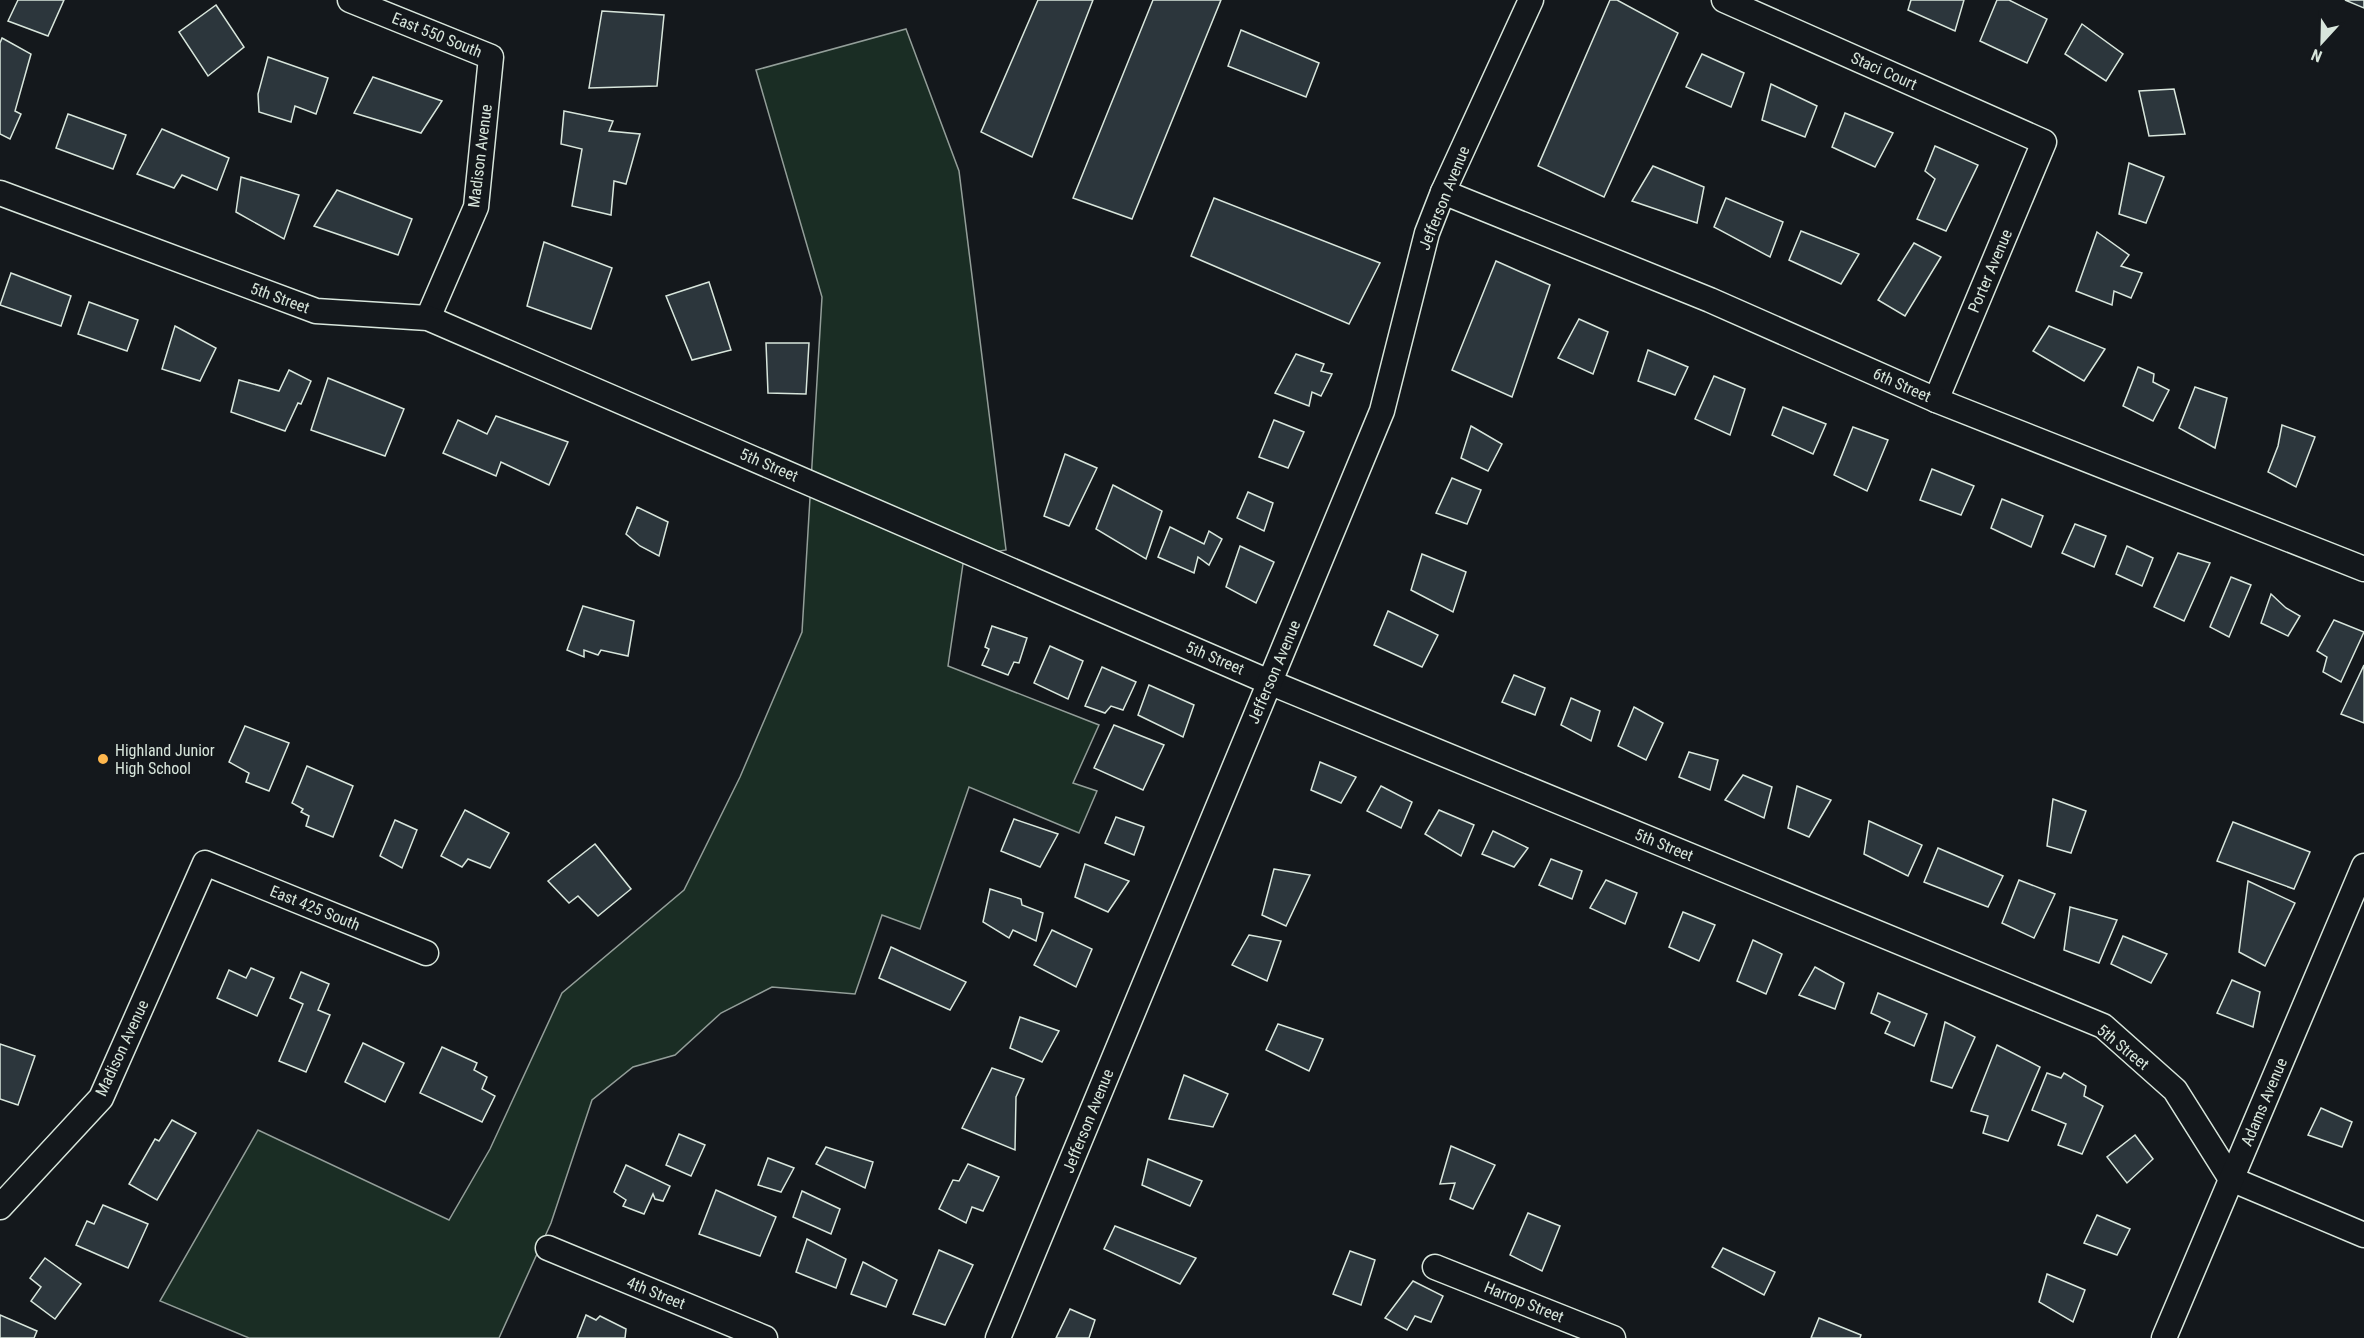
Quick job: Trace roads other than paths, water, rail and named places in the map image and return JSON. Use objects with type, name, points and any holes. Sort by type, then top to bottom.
[{"type":"street","name":"East 550 South","points":[[350,0],[491,57]]},
{"type":"street","name":"Jefferson Avenue","points":[[998,1338],[1382,411],[1426,233],[1531,0]]},
{"type":"street","name":"Staci Court","points":[[1724,0],[2044,142]]},
{"type":"street","name":"Madison Avenue","points":[[428,318],[476,207],[491,57]]},
{"type":"street","name":"Porter Avenue","points":[[1936,400],[2044,142]]},
{"type":"street","name":"6th Street","points":[[1443,192],[1710,300],[1936,400],[2364,568]]},
{"type":"street","name":"5th Street","points":[[0,193],[316,311],[428,318],[1269,682],[2103,1026],[2175,1090],[2231,1179]]},
{"type":"street","name":"Madison Avenue","points":[[0,1207],[101,1098],[204,863]]},
{"type":"street","name":"East 425 South","points":[[204,863],[426,953]]},
{"type":"street","name":"Adams Avenue","points":[[2164,1338],[2364,866]]},
{"type":"street","points":[[2231,1179],[2364,1235]]},
{"type":"street","name":"4th Street","points":[[548,1248],[765,1338]]},
{"type":"street","name":"Harrop Street","points":[[1435,1266],[1613,1338]]},
{"type":"place","name":"Highland Junior High School","points":[[103,759]]}]
